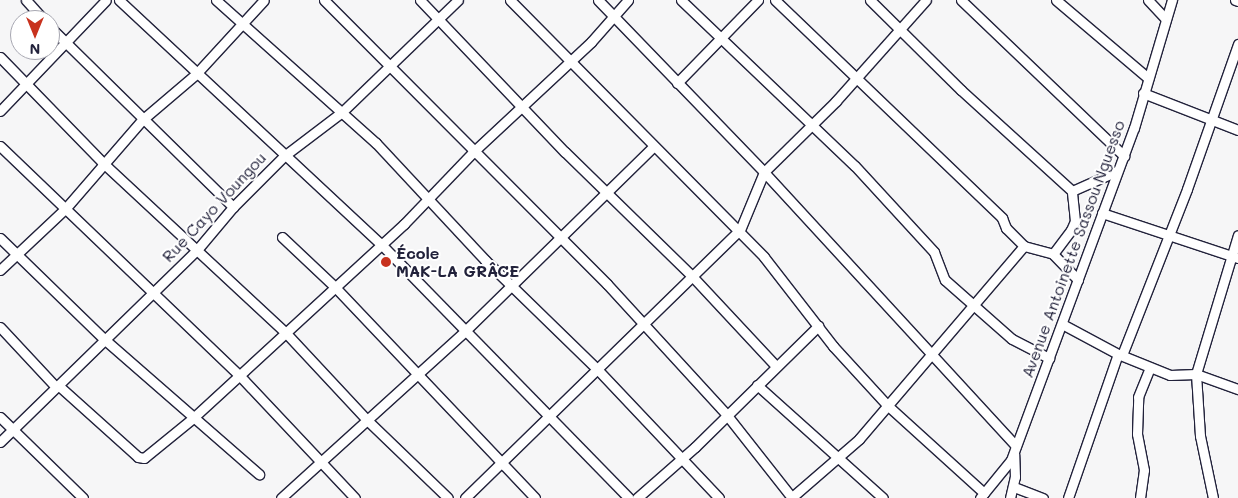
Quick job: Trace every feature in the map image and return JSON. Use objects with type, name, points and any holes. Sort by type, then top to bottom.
[{"type":"street","points":[[26,0],[35,10]]},
{"type":"street","points":[[0,111],[63,42],[106,0]]},
{"type":"street","points":[[119,0],[284,156],[380,243],[629,498]]},
{"type":"street","points":[[216,0],[342,112],[511,286],[598,370],[719,498]]},
{"type":"street","points":[[0,270],[65,209],[102,162],[142,120],[196,74],[264,0]]},
{"type":"street","points":[[324,0],[475,151],[643,324],[726,414],[792,498],[838,459],[932,356],[972,305],[1024,246]]},
{"type":"street","points":[[420,0],[522,107],[691,275],[776,366]]},
{"type":"street","name":"Rue Cayo Voungou","points":[[0,442],[196,251],[233,207],[284,156],[342,112],[458,0]]},
{"type":"street","points":[[510,0],[740,230],[774,268],[818,326],[887,405],[982,495]]},
{"type":"street","points":[[598,0],[764,172],[1015,450],[1014,487],[1010,498]]},
{"type":"street","points":[[0,327],[58,386],[138,457],[144,458],[193,418],[427,200],[475,151],[570,62],[628,0]]},
{"type":"street","points":[[681,0],[812,123],[934,252],[945,280],[1020,344],[1049,358]]},
{"type":"street","points":[[677,82],[758,0]]},
{"type":"street","points":[[775,0],[856,77],[960,182],[1002,218],[1006,228],[1024,246],[1053,254],[1078,280]]},
{"type":"street","points":[[870,0],[1072,192],[1075,221],[1072,230],[1053,254]]},
{"type":"street","points":[[465,498],[483,484],[502,461],[598,370],[691,275],[740,230],[764,172],[856,77],[926,0]]},
{"type":"street","points":[[961,0],[1124,156]]},
{"type":"street","points":[[1056,0],[1148,78]]},
{"type":"street","points":[[1148,0],[1166,19]]},
{"type":"street","name":"Avenue Antoinette Sassou Nguesso","points":[[982,495],[1007,467],[1015,450],[1124,156],[1172,0]]},
{"type":"street","points":[[60,39],[233,207]]},
{"type":"street","points":[[1068,498],[1120,354],[1168,236],[1238,44]]},
{"type":"street","points":[[0,56],[102,162],[285,332],[367,420],[448,498]]},
{"type":"street","points":[[1143,93],[1238,130]]},
{"type":"street","points":[[0,146],[239,375],[321,459],[355,498]]},
{"type":"street","points":[[281,498],[321,459],[466,330],[654,146]]},
{"type":"street","points":[[1072,192],[1117,171]]},
{"type":"street","points":[[1102,213],[1234,256]]},
{"type":"street","points":[[1213,498],[1200,436],[1196,374],[1234,256],[1238,235]]},
{"type":"street","points":[[282,237],[334,286],[502,461],[535,498]]},
{"type":"street","points":[[0,238],[104,339],[259,474]]},
{"type":"street","points":[[1062,324],[1120,354],[1170,374],[1196,374],[1238,389]]},
{"type":"street","points":[[637,498],[681,459],[818,326]]},
{"type":"street","points":[[1140,498],[1144,470],[1137,434],[1138,403],[1150,366]]},
{"type":"street","points":[[757,385],[882,498]]},
{"type":"street","points":[[0,416],[82,498]]},
{"type":"street","points":[[1014,487],[1043,498]]},
{"type":"place","name":"École MAK-LA GRÂCE","points":[[386,262]]}]
